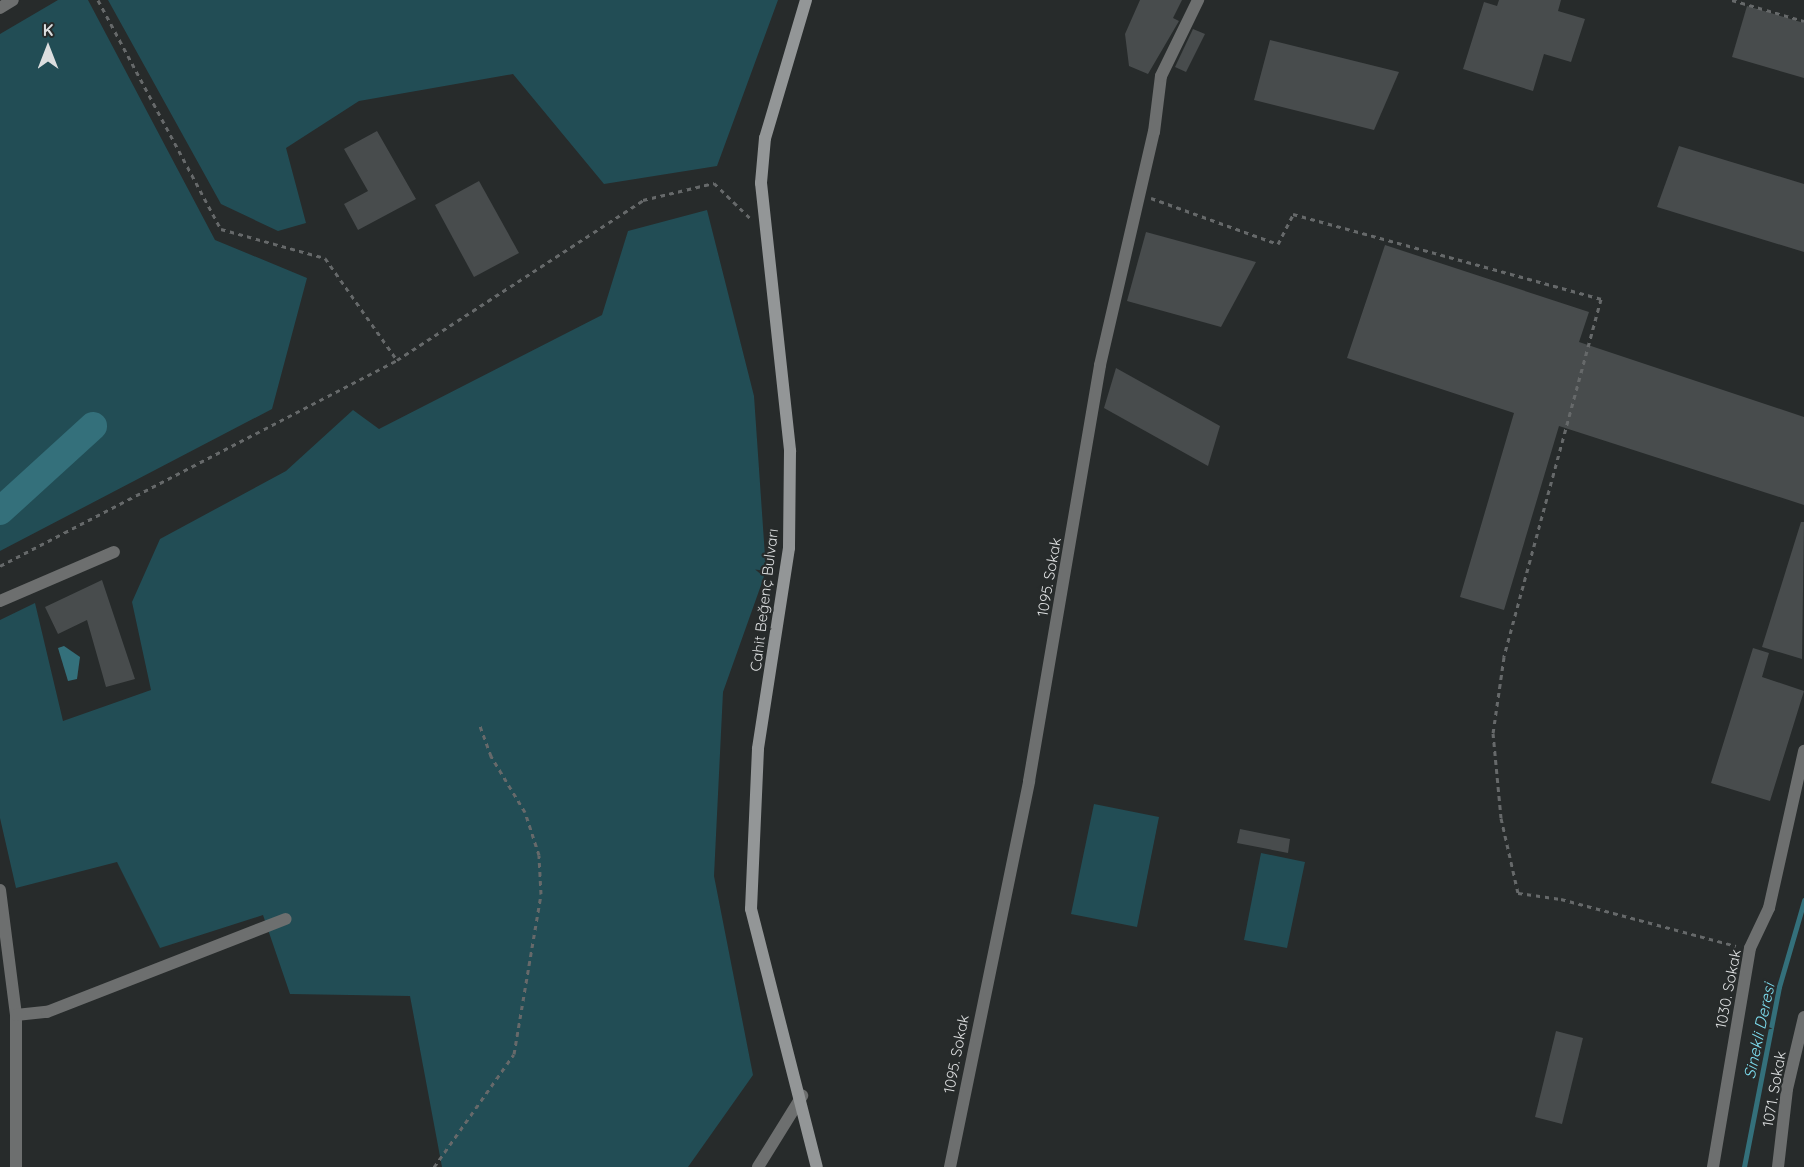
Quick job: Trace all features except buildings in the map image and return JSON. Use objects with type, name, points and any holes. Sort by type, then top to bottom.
[{"type":"main road","name":"Cahit Beğenç Bulvarı","points":[[806,0],[765,138],[765,233],[790,451],[789,548],[758,749],[751,909],[818,1167]]},
{"type":"main road","name":"Cahit Beğenç Bulvarı","points":[[801,1096],[809,1167]]},
{"type":"street","points":[[0,8],[13,0]]},
{"type":"street","name":"1095. Sokak","points":[[950,1167],[1029,781],[1100,365],[1161,76],[1198,0]]},
{"type":"street","points":[[0,602],[114,552]]},
{"type":"street","name":"1030. Sokak","points":[[1713,1167],[1750,948],[1769,908],[1804,751]]},
{"type":"street","points":[[0,892],[16,1015],[16,1167]]},
{"type":"street","points":[[16,1015],[47,1012],[286,919]]},
{"type":"street","name":"1071. Sokak","points":[[1778,1167],[1787,1089],[1804,1017]]},
{"type":"street","points":[[758,1167],[801,1096]]},
{"type":"path","points":[[98,0],[221,229],[325,258],[397,360]]},
{"type":"path","points":[[1732,0],[1804,21]]},
{"type":"path","points":[[0,566],[397,360],[643,200],[714,183],[765,233]]},
{"type":"path","points":[[1138,193],[1278,244],[1293,214],[1601,299],[1504,657],[1493,733],[1503,829],[1518,893],[1651,921],[1711,943],[1750,948]]},
{"type":"path","points":[[434,1167],[514,1054],[541,894],[539,855],[525,812],[491,756],[480,725]]},
{"type":"shaded area","points":[[58,0],[88,0],[215,240],[307,278],[272,409],[0,551],[0,34]]},
{"type":"shaded area","points":[[108,0],[778,0],[717,166],[604,184],[513,74],[359,101],[286,148],[306,223],[278,231],[221,204]]},
{"type":"shaded area","points":[[707,210],[754,396],[766,571],[723,692],[714,876],[753,1075],[688,1167],[442,1167],[410,996],[290,994],[263,915],[160,948],[117,862],[16,888],[0,818],[0,620],[35,603],[63,721],[151,690],[132,602],[160,539],[286,471],[353,410],[379,429],[602,315],[628,231]]},
{"type":"shaded area","points":[[64,646],[80,657],[77,679],[68,681],[58,648]]},
{"type":"shaded area","points":[[1094,804],[1159,817],[1137,927],[1071,914]]},
{"type":"shaded area","points":[[1261,853],[1305,862],[1287,948],[1244,940]]},
{"type":"waterway","points":[[0,511],[93,426]]},
{"type":"waterway","name":"Sinekli Deresi","points":[[1744,1167],[1779,987],[1804,901]]}]
